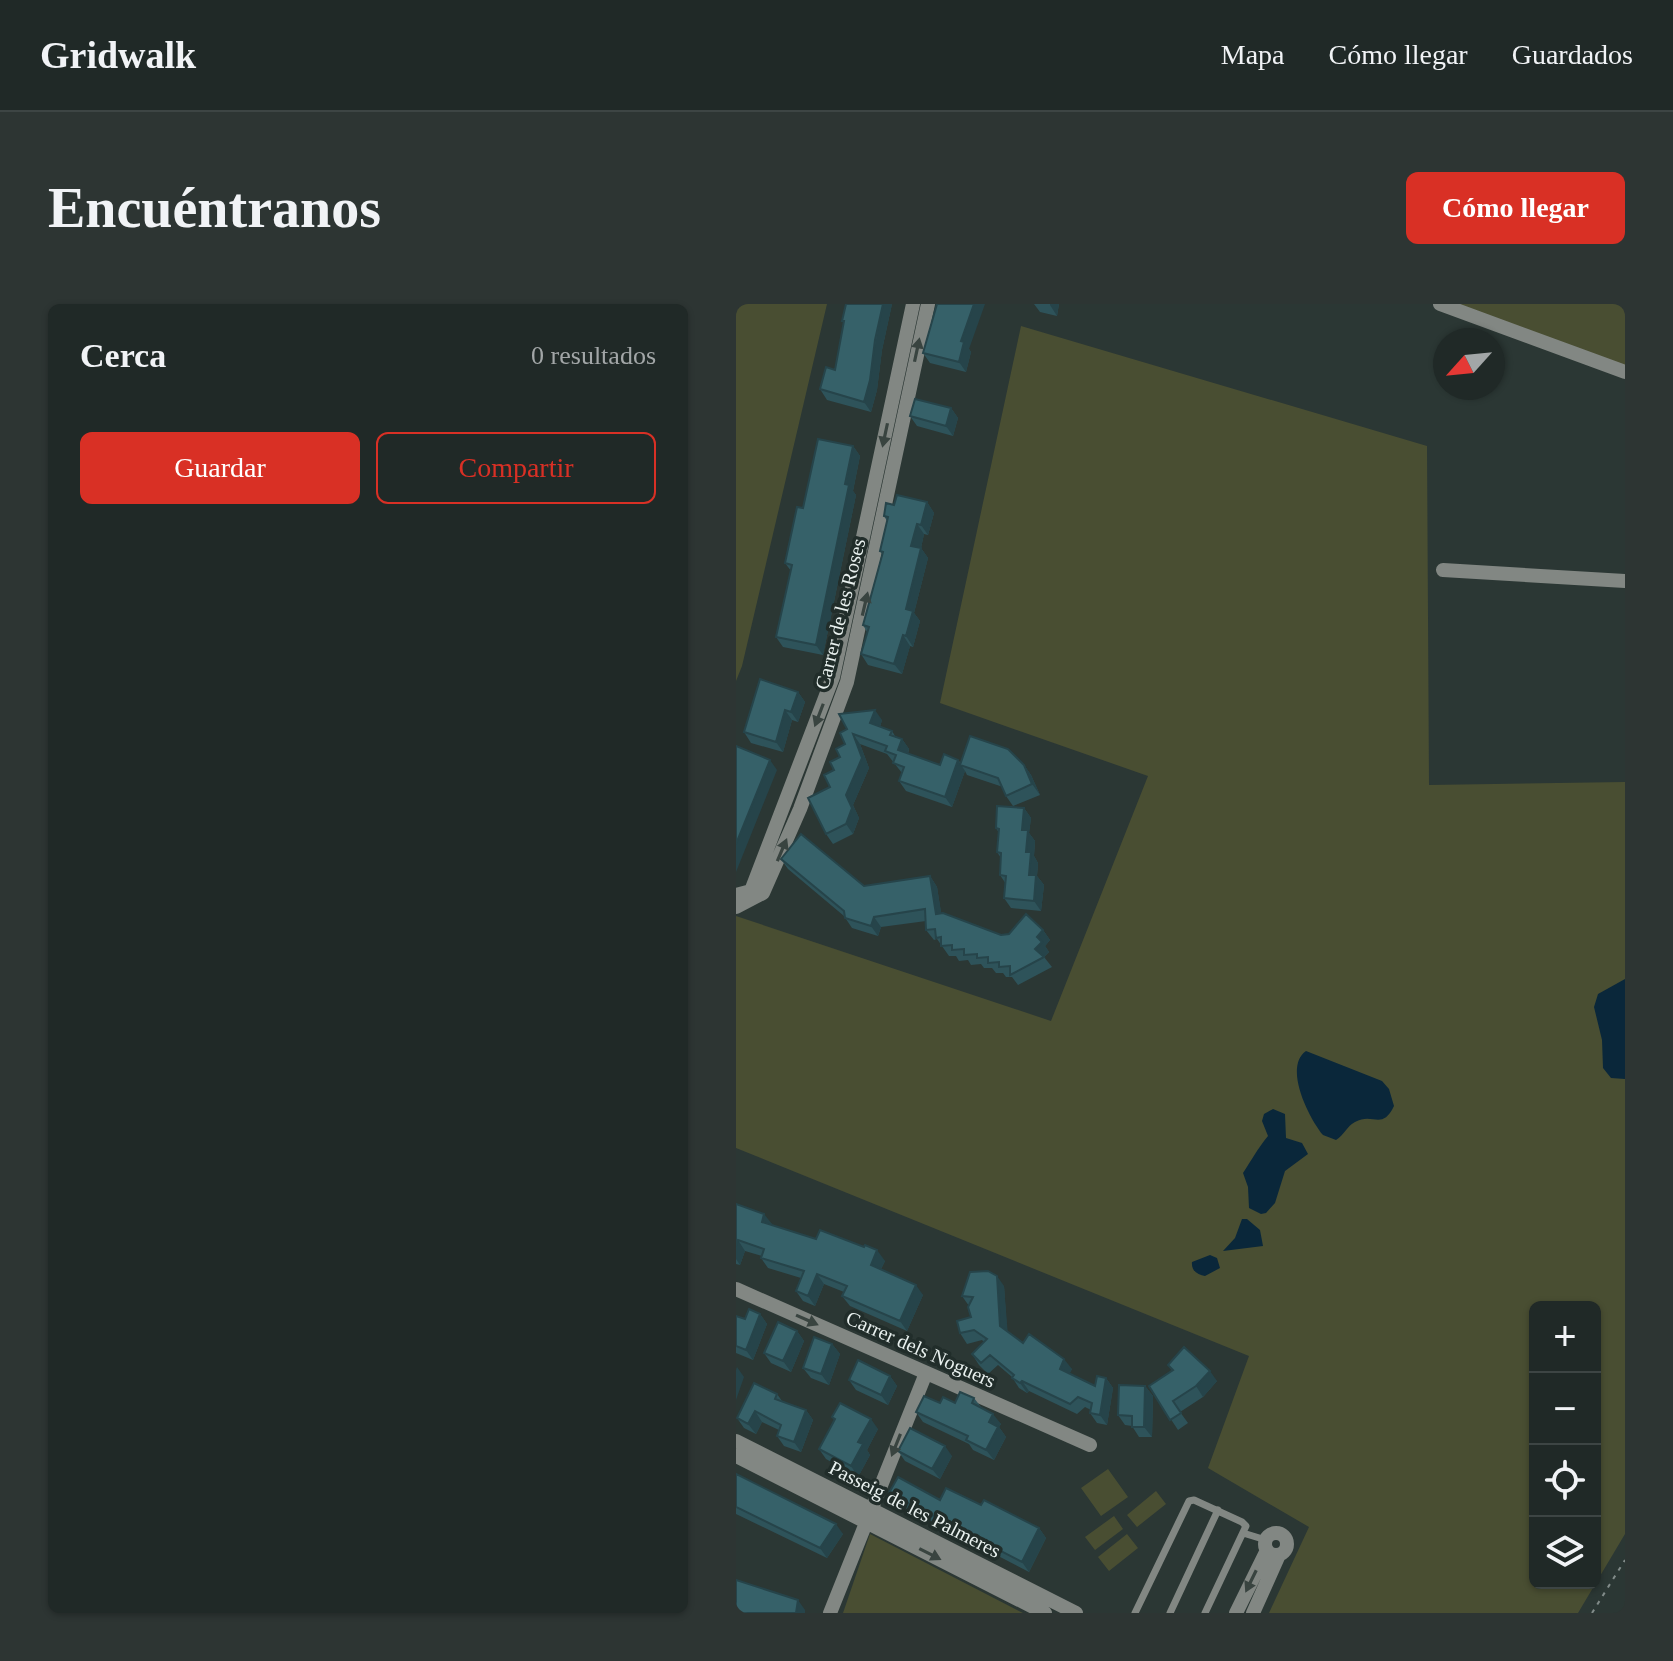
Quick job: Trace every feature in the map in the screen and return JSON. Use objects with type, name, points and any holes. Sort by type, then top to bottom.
[{"type":"street","name":"Carrer de les Roses","points":[[736,895],[751,891],[833,677],[913,304]]},
{"type":"street","name":"Carrer de les Roses","points":[[736,907],[763,893],[800,809],[847,682],[928,304]]},
{"type":"street","points":[[1440,304],[1625,372]]},
{"type":"street","points":[[1443,570],[1625,581]]},
{"type":"street","name":"Carrer dels Noguers","points":[[736,1289],[1090,1445]]},
{"type":"street","points":[[830,1613],[926,1373]]},
{"type":"street","name":"Passeig de les Palmeres","points":[[736,1441],[1045,1613]]},
{"type":"street","name":"Passeig de les Palmeres","points":[[736,1456],[1076,1613]]},
{"type":"street","points":[[1236,1613],[1270,1548]]},
{"type":"street","points":[[1253,1613],[1270,1548]]},
{"type":"lane","points":[[1135,1613],[1189,1501],[1194,1500],[1246,1526],[1205,1613]]},
{"type":"lane","points":[[1170,1613],[1218,1510]]},
{"type":"lane","points":[[1243,1533],[1270,1548]]},
{"type":"path","points":[[1592,1613],[1625,1560]]},
{"type":"green space","points":[[736,304],[827,304],[736,681]]},
{"type":"green space","points":[[1454,304],[1625,304],[1625,366]]},
{"type":"green space","points":[[1021,326],[1427,446],[1429,785],[1625,782],[1625,1534],[1601,1574],[1601,1301],[1529,1301],[1529,1589],[1592,1589],[1578,1613],[1269,1613],[1309,1527],[1208,1468],[1249,1356],[736,1148],[736,916],[1051,1021],[1148,776],[940,703]]},
{"type":"green space","points":[[1108,1469],[1128,1497],[1101,1516],[1081,1488]]},
{"type":"green space","points":[[1156,1491],[1166,1504],[1137,1527],[1127,1515]]},
{"type":"green space","points":[[1114,1516],[1123,1529],[1095,1550],[1085,1537]]},
{"type":"green space","points":[[870,1534],[1023,1613],[843,1613]]},
{"type":"green space","points":[[1127,1534],[1138,1548],[1109,1571],[1098,1557]]},
{"type":"water","points":[[1625,979],[1625,1079],[1611,1078],[1603,1068],[1602,1040],[1594,1007],[1598,994]]},
{"type":"water","points":[[1306,1051],[1382,1081],[1389,1089],[1394,1106],[1390,1113],[1385,1118],[1355,1122],[1336,1140],[1323,1135],[1305,1105],[1298,1080],[1297,1068]]},
{"type":"water","points":[[1273,1109],[1285,1114],[1286,1138],[1302,1143],[1308,1154],[1285,1171],[1275,1203],[1261,1214],[1249,1208],[1248,1187],[1243,1173],[1268,1136],[1262,1121],[1264,1114]]},
{"type":"water","points":[[1242,1219],[1247,1219],[1260,1230],[1263,1246],[1223,1251],[1235,1238]]},
{"type":"water","points":[[1210,1255],[1217,1258],[1220,1268],[1205,1276],[1200,1275],[1192,1262]]},
{"type":"building","points":[[846,304],[883,304],[864,402],[820,389],[826,367],[835,370]]},
{"type":"building","points":[[937,304],[974,304],[961,341],[964,342],[959,362],[923,353]]},
{"type":"building","points":[[915,399],[951,408],[946,426],[910,416]]},
{"type":"building","points":[[818,439],[853,446],[845,484],[849,485],[816,645],[776,637],[792,565],[785,563],[797,507],[803,508]]},
{"type":"building","points":[[897,495],[927,502],[911,546],[921,548],[906,609],[913,611],[894,664],[861,654],[869,627],[863,625],[883,552],[880,551],[888,517],[884,516],[886,503],[894,505]]},
{"type":"building","points":[[760,679],[798,692],[791,712],[785,710],[776,742],[744,732]]},
{"type":"building","points":[[875,710],[870,723],[892,731],[890,735],[902,739],[898,750],[940,765],[944,754],[958,760],[945,797],[899,781],[904,767],[893,763],[896,755],[885,751],[887,746],[853,734],[862,758],[846,795],[852,808],[846,824],[826,834],[808,798],[830,787],[824,775],[834,770],[830,762],[840,757],[836,749],[845,744],[840,733],[847,729],[839,714]]},
{"type":"building","points":[[970,736],[1008,749],[1024,765],[1032,784],[1006,796],[998,778],[960,765]]},
{"type":"building","points":[[736,746],[770,760],[736,844]]},
{"type":"building","points":[[997,806],[1024,808],[1022,830],[1028,830],[1026,852],[1031,852],[1029,875],[1036,875],[1034,901],[1004,898],[1006,876],[1000,875],[1001,853],[997,852]]},
{"type":"building","points":[[801,834],[864,886],[930,876],[936,914],[943,913],[1001,935],[1009,934],[1026,914],[1043,930],[1037,937],[1042,942],[1035,949],[1044,957],[1010,975],[1010,966],[999,967],[999,962],[988,963],[988,957],[977,958],[977,954],[964,955],[964,949],[952,950],[952,945],[941,946],[941,937],[936,938],[935,929],[926,930],[925,909],[874,917],[871,926],[845,918],[844,911],[781,859]]},
{"type":"building","points":[[736,1204],[764,1214],[762,1222],[816,1239],[820,1230],[877,1250],[871,1265],[916,1285],[900,1321],[842,1296],[847,1286],[817,1274],[808,1296],[796,1291],[804,1271],[761,1258],[764,1249],[738,1240],[736,1246]]},
{"type":"building","points":[[988,1271],[997,1276],[1000,1326],[1023,1343],[1029,1334],[1064,1359],[1060,1369],[1095,1386],[1097,1376],[1106,1378],[1100,1415],[1090,1413],[1092,1403],[1078,1397],[1070,1404],[1022,1381],[1020,1383],[990,1355],[981,1363],[972,1354],[987,1339],[974,1330],[960,1333],[957,1321],[971,1317],[968,1307],[973,1297],[962,1296],[970,1272]]},
{"type":"building","points":[[749,1309],[760,1314],[746,1350],[736,1346],[736,1316],[745,1319]]},
{"type":"building","points":[[778,1322],[797,1331],[783,1361],[764,1353]]},
{"type":"building","points":[[814,1337],[832,1344],[821,1374],[803,1368]]},
{"type":"building","points":[[1184,1347],[1210,1371],[1196,1386],[1173,1401],[1181,1413],[1170,1420],[1149,1386],[1173,1370],[1168,1365]]},
{"type":"building","points":[[858,1360],[890,1376],[881,1395],[849,1380]]},
{"type":"building","points":[[754,1383],[777,1394],[775,1399],[806,1410],[794,1442],[777,1436],[781,1425],[755,1411],[748,1424],[737,1418]]},
{"type":"building","points":[[1119,1385],[1145,1386],[1144,1427],[1132,1427],[1132,1416],[1118,1415]]},
{"type":"building","points":[[960,1392],[974,1398],[972,1403],[993,1414],[989,1422],[998,1427],[986,1450],[966,1440],[968,1436],[916,1412],[924,1396],[940,1403],[943,1397],[955,1403]]},
{"type":"building","points":[[840,1403],[871,1419],[858,1442],[863,1444],[851,1466],[819,1449]]},
{"type":"building","points":[[910,1428],[945,1446],[932,1469],[898,1451]]},
{"type":"building","points":[[736,1474],[836,1524],[820,1548],[736,1507]]},
{"type":"building","points":[[898,1477],[940,1500],[946,1488],[981,1505],[984,1500],[1039,1528],[1022,1562],[889,1493]]},
{"type":"building","points":[[736,1580],[798,1600],[796,1613],[736,1613]]}]
